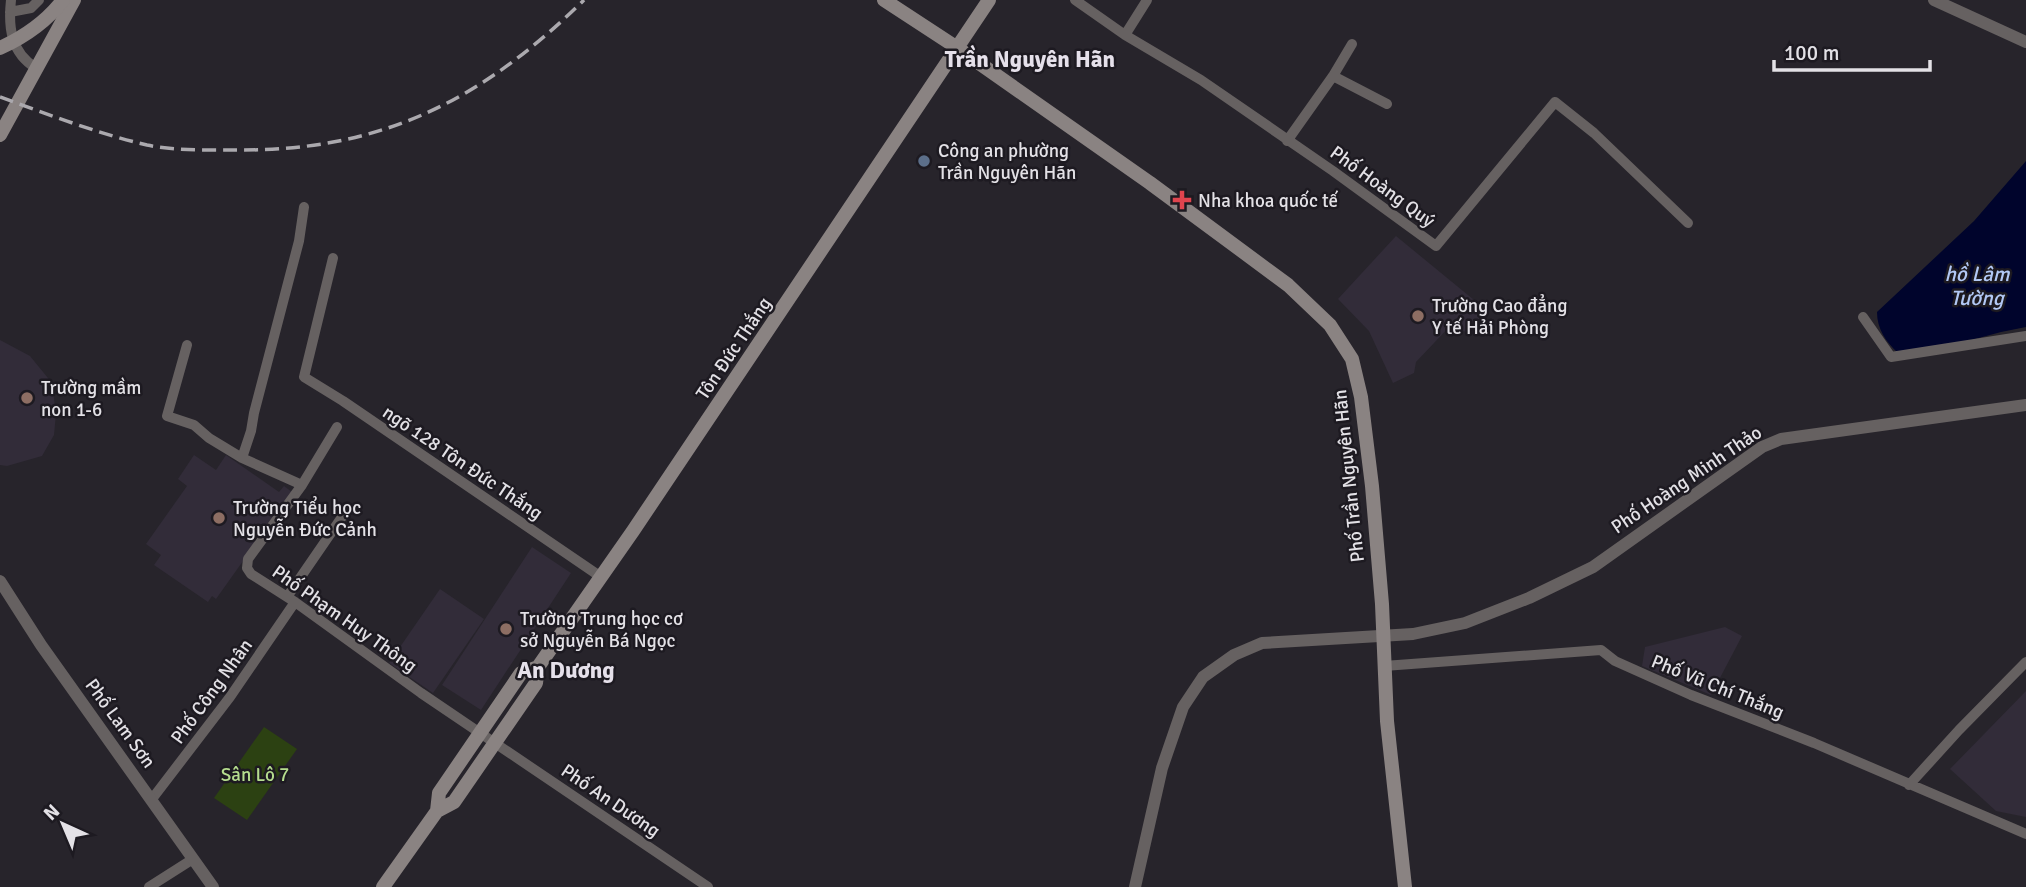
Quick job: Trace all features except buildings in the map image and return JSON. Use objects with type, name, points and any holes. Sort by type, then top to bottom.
[{"type":"main road","points":[[0,48],[19,39],[55,11],[63,0]]},
{"type":"main road","points":[[0,135],[74,0]]},
{"type":"main road","name":"Phố Trần Nguyên Hãn","points":[[884,0],[959,49],[1150,183],[1288,285],[1330,325],[1352,359],[1361,397],[1372,486],[1384,637],[1387,722],[1405,887]]},
{"type":"main road","name":"Tôn Đức Thắng","points":[[383,887],[438,811],[454,802],[536,683],[538,667],[959,49],[989,0]]},
{"type":"main road","name":"Tôn Đức Thắng","points":[[438,811],[439,793],[480,732],[521,673],[538,667]]},
{"type":"street","points":[[36,68],[22,59],[12,34],[10,6],[31,8],[39,0]]},
{"type":"street","name":"Phố Hoàng Quý","points":[[1075,0],[1125,35],[1201,80],[1436,246],[1555,102],[1594,134],[1688,223]]},
{"type":"street","points":[[1125,35],[1147,0]]},
{"type":"street","points":[[1934,0],[2026,43]]},
{"type":"street","points":[[1287,141],[1352,44]]},
{"type":"street","points":[[1333,76],[1387,104]]},
{"type":"street","points":[[242,457],[251,432],[299,241],[304,207]]},
{"type":"street","name":"ngõ 128 Tôn Đức Thắng","points":[[333,258],[304,377],[601,577]]},
{"type":"street","points":[[1863,317],[1891,358],[2026,336]]},
{"type":"street","points":[[187,345],[167,416],[194,425],[209,439],[302,485]]},
{"type":"street","name":"Phố Hoàng Minh Thảo","points":[[1135,887],[1161,768],[1183,706],[1203,677],[1234,655],[1262,642],[1413,634],[1465,623],[1529,598],[1593,567],[1762,447],[1781,439],[2026,405]]},
{"type":"street","name":"Phố Phạm Huy Thông","points":[[337,427],[302,485],[248,559],[247,568],[251,574],[494,743]]},
{"type":"street","name":"Phố Công Nhân","points":[[152,799],[230,697],[344,514]]},
{"type":"street","name":"Phố Lam Sơn","points":[[0,581],[41,645],[213,887]]},
{"type":"street","name":"Phố Vũ Chí Thắng","points":[[1384,666],[1601,650],[1615,661],[1691,695],[1814,743],[2026,834]]},
{"type":"street","points":[[1909,785],[2026,662]]},
{"type":"street","name":"Phố An Dương","points":[[494,743],[708,887]]},
{"type":"street","points":[[149,887],[193,859]]},
{"type":"shaded area","name":"Trường Cao đẳng Y tế Hải Phòng","points":[[1396,236],[1485,309],[1469,334],[1452,324],[1416,362],[1414,373],[1393,383],[1369,331],[1338,299]]},
{"type":"shaded area","name":"Trường mầm non 1-6","points":[[0,340],[30,356],[52,383],[56,414],[54,435],[42,456],[7,466],[0,465]]},
{"type":"shaded area","name":"Trường Tiểu học Nguyễn Đức Cảnh","points":[[194,455],[216,470],[226,455],[279,492],[284,486],[292,492],[216,599],[212,596],[208,602],[154,565],[161,555],[146,544],[187,486],[178,479]]},
{"type":"shaded area","name":"Trường Trung học cơ sở Nguyễn Bá Ngọc","points":[[532,547],[571,573],[481,710],[442,685]]},
{"type":"shaded area","points":[[440,589],[484,619],[433,693],[389,663]]},
{"type":"shaded area","points":[[1725,627],[1742,636],[1711,695],[1642,666],[1645,647]]},
{"type":"shaded area","points":[[2026,691],[2026,817],[1996,811],[1950,769]]},
{"type":"green space","name":"Sân Lô 7","points":[[264,727],[297,749],[247,820],[214,798]]},
{"type":"water","name":"hồ Lâm Tường","points":[[2026,161],[2026,327],[1949,346],[1898,353],[1883,335],[1877,312],[1974,221]]},
{"type":"railway","points":[[0,97],[92,129],[158,147],[238,150],[290,148],[338,141],[384,129],[427,113],[468,92],[507,66],[584,0]]},
{"type":"place","name":"Công an phường Trần Nguyên Hãn","points":[[924,161]]},
{"type":"place","name":"Nha khoa quốc tế","points":[[1182,200]]},
{"type":"place","name":"Trường Cao đẳng Y tế Hải Phòng","points":[[1418,316]]},
{"type":"place","name":"Trường mầm non 1-6","points":[[27,398]]},
{"type":"place","name":"Trường Tiểu học Nguyễn Đức Cảnh","points":[[219,518]]},
{"type":"place","name":"Trường Trung học cơ sở Nguyễn Bá Ngọc","points":[[506,629]]},
{"type":"district","name":"Trần Nguyên Hãn","points":[[1030,59]]},
{"type":"district","name":"An Dương","points":[[566,670]]}]
